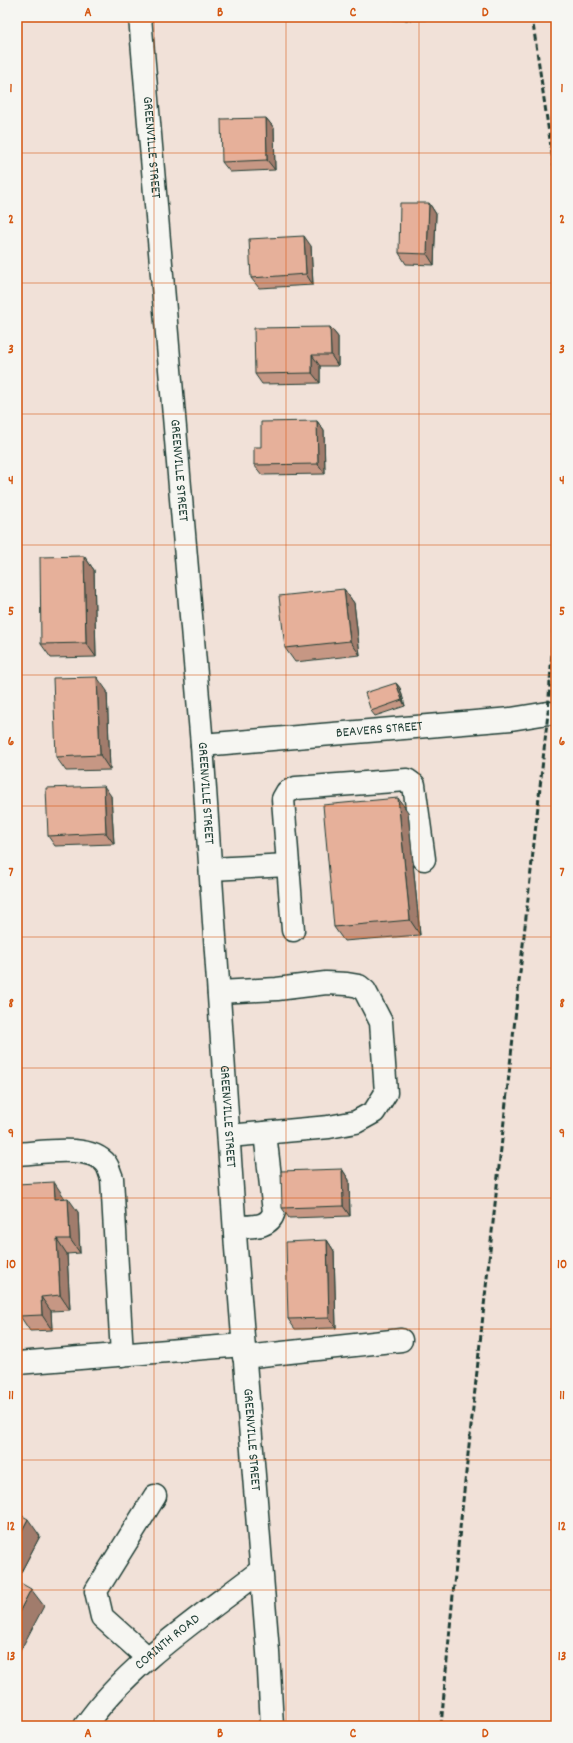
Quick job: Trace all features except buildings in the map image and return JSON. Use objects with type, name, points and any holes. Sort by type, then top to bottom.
[{"type":"main road","name":"GREENVILLE STREET","points":[[140,17],[202,745],[235,1228],[272,1726]]},
{"type":"main road","name":"BEAVERS STREET","points":[[202,745],[556,714]]},
{"type":"main road","points":[[293,930],[283,799],[287,792],[296,788],[407,780],[414,785],[424,859]]},
{"type":"main road","points":[[211,869],[288,865]]},
{"type":"main road","points":[[219,992],[277,989],[326,983],[359,986],[365,991],[381,1022],[386,1093],[374,1112],[356,1122],[229,1136]]},
{"type":"main road","points":[[235,1228],[263,1225],[269,1223],[272,1219],[274,1212],[265,1133]]},
{"type":"main road","points":[[17,1154],[70,1150],[92,1154],[106,1164],[112,1178],[122,1355]]},
{"type":"main road","points":[[17,1364],[122,1355],[244,1351],[400,1340]]},
{"type":"main road","points":[[148,1658],[102,1617],[96,1591],[155,1496]]},
{"type":"main road","name":"CORINTH ROAD","points":[[85,1726],[119,1685],[148,1658],[260,1571]]},
{"type":"railway","points":[[532,17],[556,181]]},
{"type":"railway","points":[[441,1726],[454,1584],[548,713],[556,588]]}]
